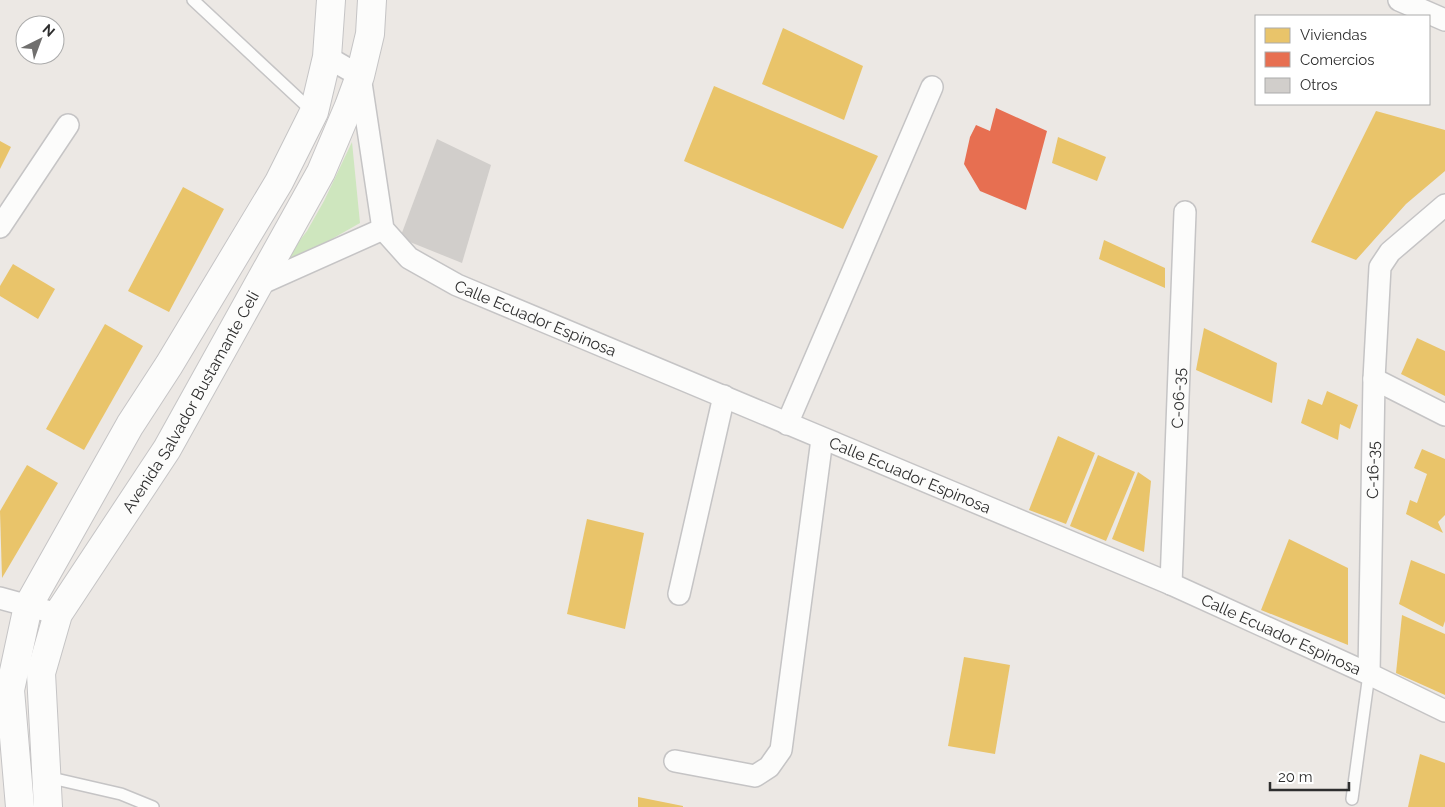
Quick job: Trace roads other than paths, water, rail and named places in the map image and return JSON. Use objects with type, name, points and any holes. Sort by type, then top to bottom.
[{"type":"main road","points":[[20,807],[10,690],[28,606],[130,425],[169,365],[274,190],[314,112],[328,57],[331,0]]},
{"type":"main road","name":"Avenida Salvador Bustamante Celi","points":[[48,807],[42,673],[58,614],[166,449],[321,172],[360,76],[370,34],[372,0]]},
{"type":"main road","points":[[130,425],[166,449]]},
{"type":"street","points":[[1399,0],[1445,20]]},
{"type":"street","points":[[260,284],[383,229],[360,76],[328,57]]},
{"type":"street","points":[[787,424],[932,87]]},
{"type":"street","points":[[0,227],[68,125]]},
{"type":"street","name":"C-16-35","points":[[1369,674],[1374,379],[1380,267],[1390,252],[1445,204]]},
{"type":"street","name":"C-06-35","points":[[1171,584],[1185,212]]},
{"type":"street","name":"Calle Ecuador Espinosa","points":[[383,229],[409,258],[457,285],[1171,584],[1369,674],[1445,711]]},
{"type":"street","points":[[1374,379],[1445,415]]},
{"type":"street","points":[[679,594],[724,396]]},
{"type":"street","points":[[675,761],[755,776],[769,767],[782,750],[822,438]]},
{"type":"street","points":[[0,598],[58,614]]},
{"type":"lane","points":[[193,0],[314,112]]},
{"type":"lane","points":[[1352,799],[1369,674]]},
{"type":"lane","points":[[47,778],[121,794],[153,807]]}]
